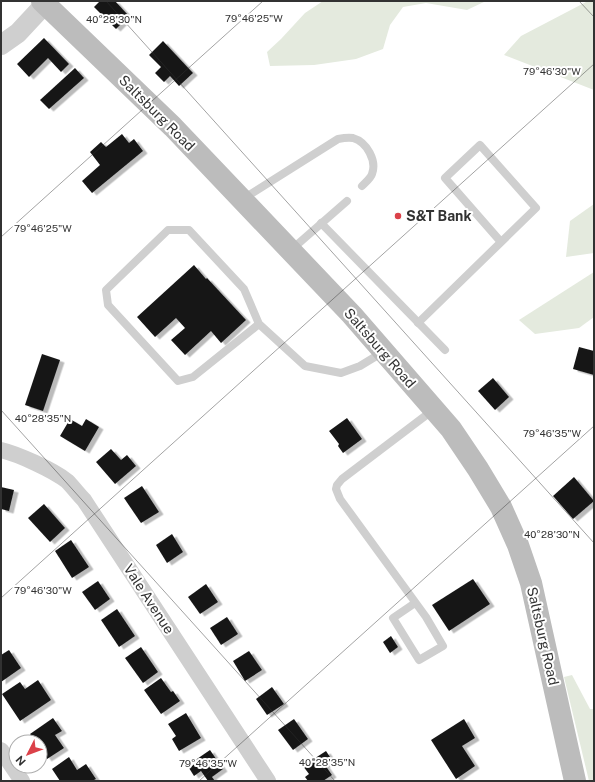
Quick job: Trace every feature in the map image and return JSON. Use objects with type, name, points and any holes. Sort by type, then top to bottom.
[{"type":"main road","name":"Saltsburg Road","points":[[43,2],[173,127],[291,250],[352,315],[451,429],[478,469],[500,507],[518,545],[531,583],[575,781]]},
{"type":"street","points":[[1,45],[18,33],[43,2]]},
{"type":"street","name":"Vale Avenue","points":[[1,450],[30,461],[57,474],[84,500],[268,781]]},
{"type":"street","points":[[1,750],[22,781]]},
{"type":"lane","points":[[242,200],[338,139],[355,139],[361,142],[370,152],[373,165],[372,175],[362,186]]},
{"type":"lane","points":[[418,323],[536,208],[480,145],[445,178],[501,242]]},
{"type":"lane","points":[[291,250],[347,200]]},
{"type":"lane","points":[[321,223],[445,350]]},
{"type":"lane","points":[[259,324],[193,377],[178,381],[108,305],[106,290],[168,230],[189,230],[244,289],[259,324],[305,366],[341,373],[360,366],[384,352]]},
{"type":"lane","points":[[415,602],[393,618],[419,660],[443,646],[426,617],[340,499],[336,489],[337,484],[342,479],[433,409]]},
{"type":"shaded area","points":[[323,1],[486,1],[467,10],[426,3],[403,7],[390,25],[383,49],[356,59],[314,65],[270,66],[267,52],[305,13]]},
{"type":"shaded area","points":[[588,1],[594,1],[594,90],[504,55],[521,36]]},
{"type":"shaded area","points":[[594,204],[594,253],[566,257],[570,221]]},
{"type":"shaded area","points":[[594,272],[594,317],[579,328],[535,334],[519,320]]},
{"type":"shaded area","points":[[572,675],[590,709],[594,709],[594,781],[589,781],[564,677]]},
{"type":"building","points":[[100,1],[115,1],[129,16],[116,29],[94,7]]},
{"type":"building","points":[[44,38],[69,64],[61,72],[48,58],[29,77],[17,64]]},
{"type":"building","points":[[163,41],[193,73],[179,86],[170,76],[164,82],[155,73],[161,67],[149,55]]},
{"type":"building","points":[[75,68],[84,78],[49,109],[40,100]]},
{"type":"building","points":[[122,134],[129,143],[134,139],[143,151],[92,193],[82,181],[100,165],[90,152],[101,142],[106,147]]},
{"type":"building","points":[[194,265],[246,320],[221,343],[211,331],[185,355],[171,340],[185,328],[176,318],[155,337],[137,317]]},
{"type":"building","points":[[579,347],[594,351],[594,375],[573,369]]},
{"type":"building","points":[[42,354],[60,360],[43,411],[25,405]]},
{"type":"building","points":[[493,378],[509,397],[495,410],[478,391]]},
{"type":"building","points":[[347,418],[362,439],[343,453],[338,446],[339,444],[329,431]]},
{"type":"building","points":[[70,419],[82,426],[86,419],[99,427],[85,451],[60,436]]},
{"type":"building","points":[[111,449],[121,460],[127,455],[136,466],[115,484],[96,462]]},
{"type":"building","points":[[574,477],[594,501],[573,519],[553,496]]},
{"type":"building","points":[[142,486],[159,512],[141,523],[124,498]]},
{"type":"building","points":[[1,487],[14,490],[9,511],[1,509]]},
{"type":"building","points":[[44,504],[65,528],[50,542],[28,518]]},
{"type":"building","points":[[172,534],[183,552],[167,563],[156,545]]},
{"type":"building","points":[[71,540],[89,567],[72,578],[55,551]]},
{"type":"building","points":[[473,579],[490,604],[449,631],[432,605]]},
{"type":"building","points":[[98,581],[110,599],[95,610],[82,592]]},
{"type":"building","points":[[206,584],[218,602],[200,614],[188,597]]},
{"type":"building","points":[[117,609],[135,636],[119,647],[101,620]]},
{"type":"building","points":[[227,617],[238,634],[221,645],[210,628]]},
{"type":"building","points":[[391,636],[398,647],[390,653],[383,642]]},
{"type":"building","points":[[141,647],[158,672],[143,683],[125,658]]},
{"type":"building","points":[[9,650],[21,668],[1,682],[1,655]]},
{"type":"building","points":[[249,651],[262,670],[245,681],[233,661]]},
{"type":"building","points":[[161,678],[171,692],[173,691],[180,701],[161,714],[144,690]]},
{"type":"building","points":[[38,680],[51,700],[20,721],[2,694],[20,682],[25,689]]},
{"type":"building","points":[[272,687],[284,704],[267,715],[256,699]]},
{"type":"building","points":[[186,713],[201,738],[179,751],[172,739],[176,736],[168,724]]},
{"type":"building","points":[[53,718],[62,731],[55,735],[64,748],[48,758],[48,734],[30,734]]},
{"type":"building","points":[[294,719],[308,739],[293,750],[278,730]]},
{"type":"building","points":[[464,719],[475,738],[462,746],[475,766],[456,779],[431,740]]},
{"type":"building","points":[[210,750],[223,769],[212,777],[215,781],[208,781],[201,771],[194,776],[189,768],[196,763],[194,761]]},
{"type":"building","points":[[326,751],[332,760],[325,765],[332,775],[323,781],[308,781],[305,777],[309,774],[303,766]]},
{"type":"building","points":[[69,757],[77,770],[86,764],[96,779],[92,781],[60,781],[52,769]]},
{"type":"place","name":"S&T Bank","points":[[398,216]]}]
